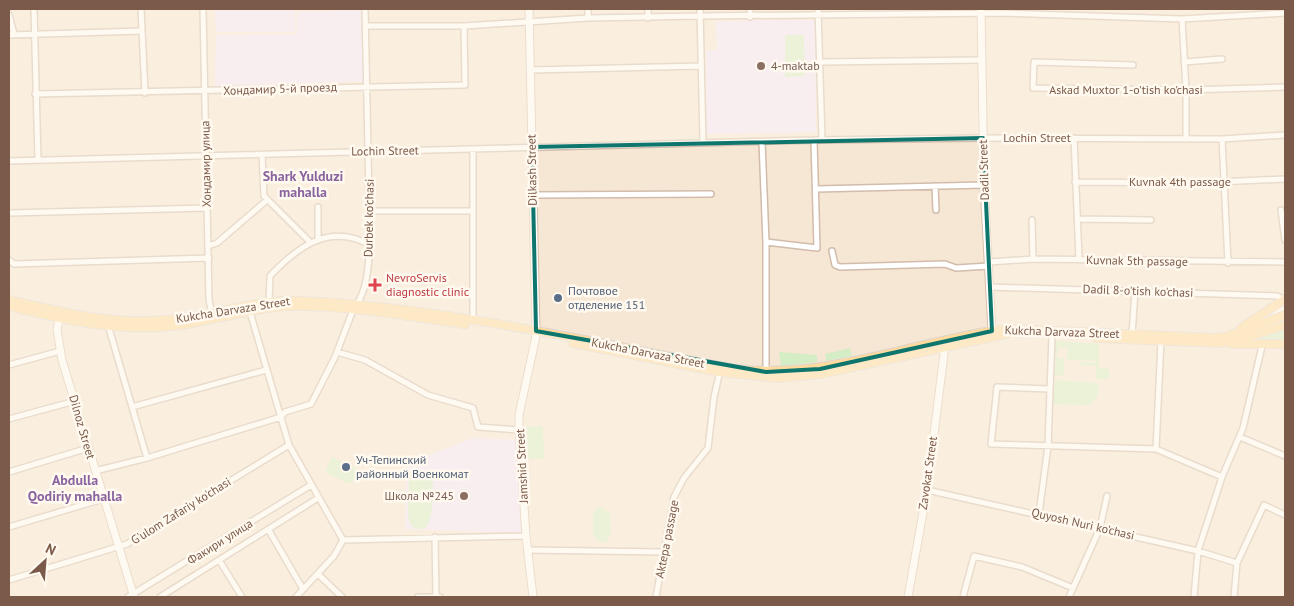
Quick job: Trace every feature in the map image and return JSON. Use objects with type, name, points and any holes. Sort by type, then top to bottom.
[{"type":"main road","name":"Kukcha Darvaza Street","points":[[9,300],[60,316],[150,321],[295,306],[354,308]]},
{"type":"main road","name":"Kukcha Darvaza Street","points":[[9,306],[108,325],[165,327],[269,302],[301,300],[473,322],[720,369],[766,375],[820,369],[942,345],[992,333],[1132,336],[1220,343],[1248,337],[1285,325]]},
{"type":"main road","points":[[1229,336],[1285,300]]},
{"type":"main road","name":"Kukcha Darvaza Street","points":[[1162,338],[1217,338],[1229,336],[1285,316]]},
{"type":"main road","points":[[1220,343],[1262,346],[1285,344]]},
{"type":"street","points":[[34,9],[38,160]]},
{"type":"street","points":[[142,9],[145,93]]},
{"type":"street","name":"Хондамир улица","points":[[203,9],[208,246],[212,316]]},
{"type":"street","name":"Durbek ko'chasi","points":[[95,470],[147,458],[281,417],[285,412],[308,406],[313,401],[337,352],[354,308],[360,299],[367,275],[370,245],[370,211],[365,9]]},
{"type":"street","name":"Dilkash Street","points":[[529,9],[536,334]]},
{"type":"street","points":[[588,9],[588,18]]},
{"type":"street","points":[[648,9],[648,18]]},
{"type":"street","points":[[700,9],[703,143]]},
{"type":"street","points":[[750,9],[750,17]]},
{"type":"street","points":[[818,9],[822,140]]},
{"type":"street","points":[[365,26],[464,26],[588,18],[750,17],[981,11],[1182,19],[1285,13]]},
{"type":"street","name":"Dadil Street","points":[[981,11],[984,185],[992,333]]},
{"type":"street","points":[[9,15],[11,34],[35,35],[142,31]]},
{"type":"street","points":[[1182,19],[1186,90],[1186,139]]},
{"type":"street","name":"Хондамир 5-й проезд","points":[[35,94],[465,85],[467,82],[464,26]]},
{"type":"street","points":[[1184,62],[1222,59]]},
{"type":"street","points":[[820,62],[981,60]]},
{"type":"street","name":"Askad Muxtor 1-o'tish ko'chasi","points":[[1133,65],[1034,62],[1033,88],[1186,90],[1285,87]]},
{"type":"street","points":[[531,70],[701,66]]},
{"type":"street","name":"Lochin Street","points":[[9,161],[814,140],[983,138],[1222,139],[1285,135]]},
{"type":"street","points":[[1074,138],[1079,259]]},
{"type":"street","points":[[1222,139],[1228,263]]},
{"type":"street","points":[[766,242],[817,248],[814,140]]},
{"type":"street","points":[[762,142],[766,242],[766,375]]},
{"type":"street","points":[[473,149],[473,322]]},
{"type":"street","points":[[262,155],[262,190],[267,200],[311,243]]},
{"type":"street","name":"Kuvnak 4th passage","points":[[1075,182],[1225,183],[1285,179]]},
{"type":"street","points":[[816,189],[984,185]]},
{"type":"street","points":[[935,186],[936,210]]},
{"type":"street","points":[[532,195],[711,194]]},
{"type":"street","points":[[208,246],[217,244],[267,200]]},
{"type":"street","points":[[318,207],[318,238]]},
{"type":"street","points":[[9,214],[207,208]]},
{"type":"street","points":[[1281,210],[1285,240]]},
{"type":"street","points":[[370,211],[473,211]]},
{"type":"street","points":[[1076,218],[1151,220]]},
{"type":"street","points":[[1032,220],[1033,260]]},
{"type":"street","points":[[269,302],[270,276],[297,252],[318,238],[347,237],[370,245]]},
{"type":"street","name":"Kuvnak 5th passage","points":[[832,251],[835,265],[840,267],[945,264],[956,268],[1033,260],[1079,259],[1228,263],[1285,262]]},
{"type":"street","points":[[10,262],[209,258]]},
{"type":"street","name":"Dadil 8-o'tish ko'chasi","points":[[990,287],[1277,296],[1285,300]]},
{"type":"street","points":[[1132,336],[1135,291]]},
{"type":"street","points":[[250,312],[289,444],[318,498],[344,540]]},
{"type":"street","name":"Dilnoz Street","points":[[60,316],[57,330],[60,351],[119,547],[132,597]]},
{"type":"street","points":[[108,325],[147,458]]},
{"type":"street","points":[[1038,514],[1048,446],[1052,333]]},
{"type":"street","name":"Jamshid Street","points":[[533,597],[527,550],[519,415],[536,334]]},
{"type":"street","points":[[1156,449],[1162,338]]},
{"type":"street","name":"Zavokat Street","points":[[908,597],[927,490],[944,354],[942,345]]},
{"type":"street","points":[[1194,597],[1198,551],[1222,477],[1240,436],[1262,346]]},
{"type":"street","points":[[9,365],[60,351]]},
{"type":"street","points":[[337,352],[365,360],[428,395],[473,408],[478,426],[519,430]]},
{"type":"street","name":"Aktepa passage","points":[[656,597],[674,497],[684,478],[708,448],[714,397],[720,369]]},
{"type":"street","points":[[132,408],[266,370]]},
{"type":"street","points":[[1050,389],[997,387],[991,441],[994,444],[1156,449],[1222,477]]},
{"type":"street","points":[[9,419],[75,400]]},
{"type":"street","points":[[1240,436],[1285,456]]},
{"type":"street","name":"G'ulom Zafariy ko'chasi","points":[[9,580],[128,544],[289,444]]},
{"type":"street","points":[[9,472],[88,448]]},
{"type":"street","name":"Факири улица","points":[[132,597],[311,485]]},
{"type":"street","name":"Quyosh Nuri ko'chasi","points":[[927,490],[1198,551],[1237,563]]},
{"type":"street","points":[[1070,597],[1100,528],[1106,496]]},
{"type":"street","name":"Факири улица","points":[[160,597],[318,498]]},
{"type":"street","points":[[9,527],[103,499]]},
{"type":"street","points":[[1234,597],[1237,563],[1264,505],[1285,515]]},
{"type":"street","points":[[268,529],[303,590]]},
{"type":"street","points":[[344,540],[526,536]]},
{"type":"street","points":[[435,537],[436,597]]},
{"type":"street","points":[[296,597],[334,556],[344,540]]},
{"type":"street","points":[[527,550],[664,552]]},
{"type":"street","points":[[963,597],[974,556],[1022,567],[1073,588]]},
{"type":"street","points":[[219,560],[242,597]]},
{"type":"street","points":[[318,574],[342,597]]},
{"type":"street","points":[[418,597],[440,597]]},
{"type":"highlighted area","points":[[983,138],[992,331],[820,369],[766,372],[536,331],[532,147]]},
{"type":"shaded area","points":[[9,9],[1285,9],[1285,299],[1229,336],[1011,329],[917,348],[766,372],[536,331],[536,336],[767,378],[1011,334],[1285,344],[1285,597],[9,597]]},
{"type":"shaded area","points":[[215,9],[295,9],[295,32],[216,32]]},
{"type":"shaded area","points":[[362,10],[363,81],[215,86],[216,35],[297,34],[297,12]]},
{"type":"shaded area","name":"4-maktab","points":[[815,20],[816,132],[707,134],[706,51],[717,50],[716,21]]},
{"type":"shaded area","name":"Школа №245","points":[[473,438],[518,440],[524,533],[405,529],[407,464]]},
{"type":"green space","points":[[785,35],[804,35],[805,76],[785,77]]},
{"type":"green space","points":[[1285,329],[1285,341],[1254,342],[1253,340]]},
{"type":"green space","points":[[1056,341],[1099,344],[1099,368],[1109,369],[1109,379],[1096,379],[1096,366],[1080,365],[1080,362],[1096,363],[1097,361],[1067,359],[1068,348],[1058,347],[1057,358],[1064,358],[1064,375],[1055,376]]},
{"type":"green space","points":[[850,348],[852,356],[826,361],[825,354]]},
{"type":"green space","points":[[779,352],[817,355],[817,362],[781,366]]},
{"type":"green space","points":[[1055,380],[1097,383],[1099,385],[1097,398],[1089,405],[1053,404]]},
{"type":"green space","points":[[543,426],[544,459],[528,459],[527,427]]},
{"type":"green space","points":[[332,457],[364,472],[349,484],[329,474],[326,470]]},
{"type":"green space","points":[[421,471],[427,472],[431,477],[433,495],[430,519],[425,528],[418,529],[410,524],[409,519],[409,483],[413,474]]},
{"type":"green space","points":[[601,507],[610,513],[611,532],[607,542],[600,543],[593,535],[593,514],[597,508]]},
{"type":"place","name":"4-maktab","points":[[761,66]]},
{"type":"place","name":"NevroServis diagnostic clinic","points":[[375,285]]},
{"type":"place","name":"Почтовое отделение 151","points":[[558,298]]},
{"type":"place","name":"Уч-Тепинский районный Военкомат","points":[[346,467]]},
{"type":"place","name":"Школа №245","points":[[464,496]]},
{"type":"district","name":"Shark Yulduzi mahalla","points":[[303,184]]},
{"type":"district","name":"Abdulla Qodiriy mahalla","points":[[75,488]]}]
